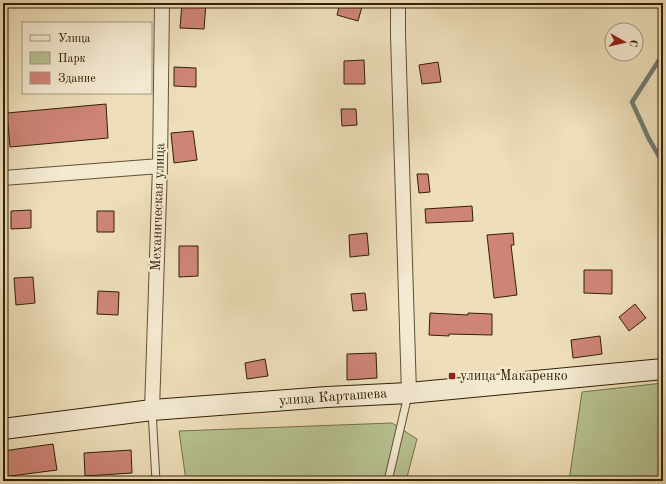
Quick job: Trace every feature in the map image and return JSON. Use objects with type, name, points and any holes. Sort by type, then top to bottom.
[{"type":"main road","name":"улица Карташева","points":[[3,429],[152,410],[327,397],[409,393],[663,369]]},
{"type":"street","name":"Механическая улица","points":[[152,410],[160,166],[162,3]]},
{"type":"street","points":[[399,3],[398,43],[409,393]]},
{"type":"street","points":[[3,178],[160,166]]},
{"type":"lane","points":[[388,481],[409,393]]},
{"type":"lane","points":[[152,410],[156,481]]},
{"type":"green space","points":[[663,383],[663,481],[569,481],[582,392]]},
{"type":"green space","points":[[392,423],[417,439],[406,481],[186,481],[179,431]]},
{"type":"building","points":[[182,3],[206,3],[204,29],[180,28]]},
{"type":"building","points":[[340,3],[363,3],[358,21],[337,15]]},
{"type":"building","points":[[364,60],[365,84],[344,84],[344,61]]},
{"type":"building","points":[[438,62],[441,82],[422,84],[419,65]]},
{"type":"building","points":[[174,67],[196,68],[196,87],[174,86]]},
{"type":"building","points":[[106,104],[108,138],[10,147],[7,113]]},
{"type":"building","points":[[341,109],[356,109],[357,125],[342,126]]},
{"type":"building","points":[[193,131],[197,160],[174,163],[171,133]]},
{"type":"building","points":[[417,174],[428,174],[430,192],[419,193]]},
{"type":"building","points":[[472,206],[473,221],[426,223],[425,209]]},
{"type":"building","points":[[31,210],[31,228],[11,229],[11,211]]},
{"type":"building","points":[[97,211],[114,211],[114,232],[97,232]]},
{"type":"building","points":[[367,233],[369,255],[350,257],[349,235]]},
{"type":"building","points":[[513,233],[514,245],[511,245],[517,295],[494,298],[487,235]]},
{"type":"building","points":[[179,246],[198,246],[198,276],[179,277]]},
{"type":"building","points":[[584,270],[612,270],[612,294],[584,293]]},
{"type":"building","points":[[33,277],[35,303],[16,305],[14,278]]},
{"type":"building","points":[[98,291],[119,292],[118,315],[97,314]]},
{"type":"building","points":[[365,293],[367,310],[353,311],[351,294]]},
{"type":"building","points":[[635,304],[646,318],[629,331],[619,317]]},
{"type":"building","points":[[430,313],[468,315],[468,313],[492,314],[492,335],[429,335]]},
{"type":"building","points":[[600,336],[602,354],[573,358],[571,340]]},
{"type":"building","points":[[376,353],[377,378],[347,380],[347,354]]},
{"type":"building","points":[[265,359],[268,376],[247,379],[245,363]]},
{"type":"building","points":[[53,444],[57,470],[3,477],[3,451]]},
{"type":"building","points":[[131,450],[132,473],[85,476],[84,453]]},
{"type":"waterway","points":[[663,54],[632,102],[649,139],[663,163]]},
{"type":"place","name":"улица Макаренко","points":[[452,376]]}]
